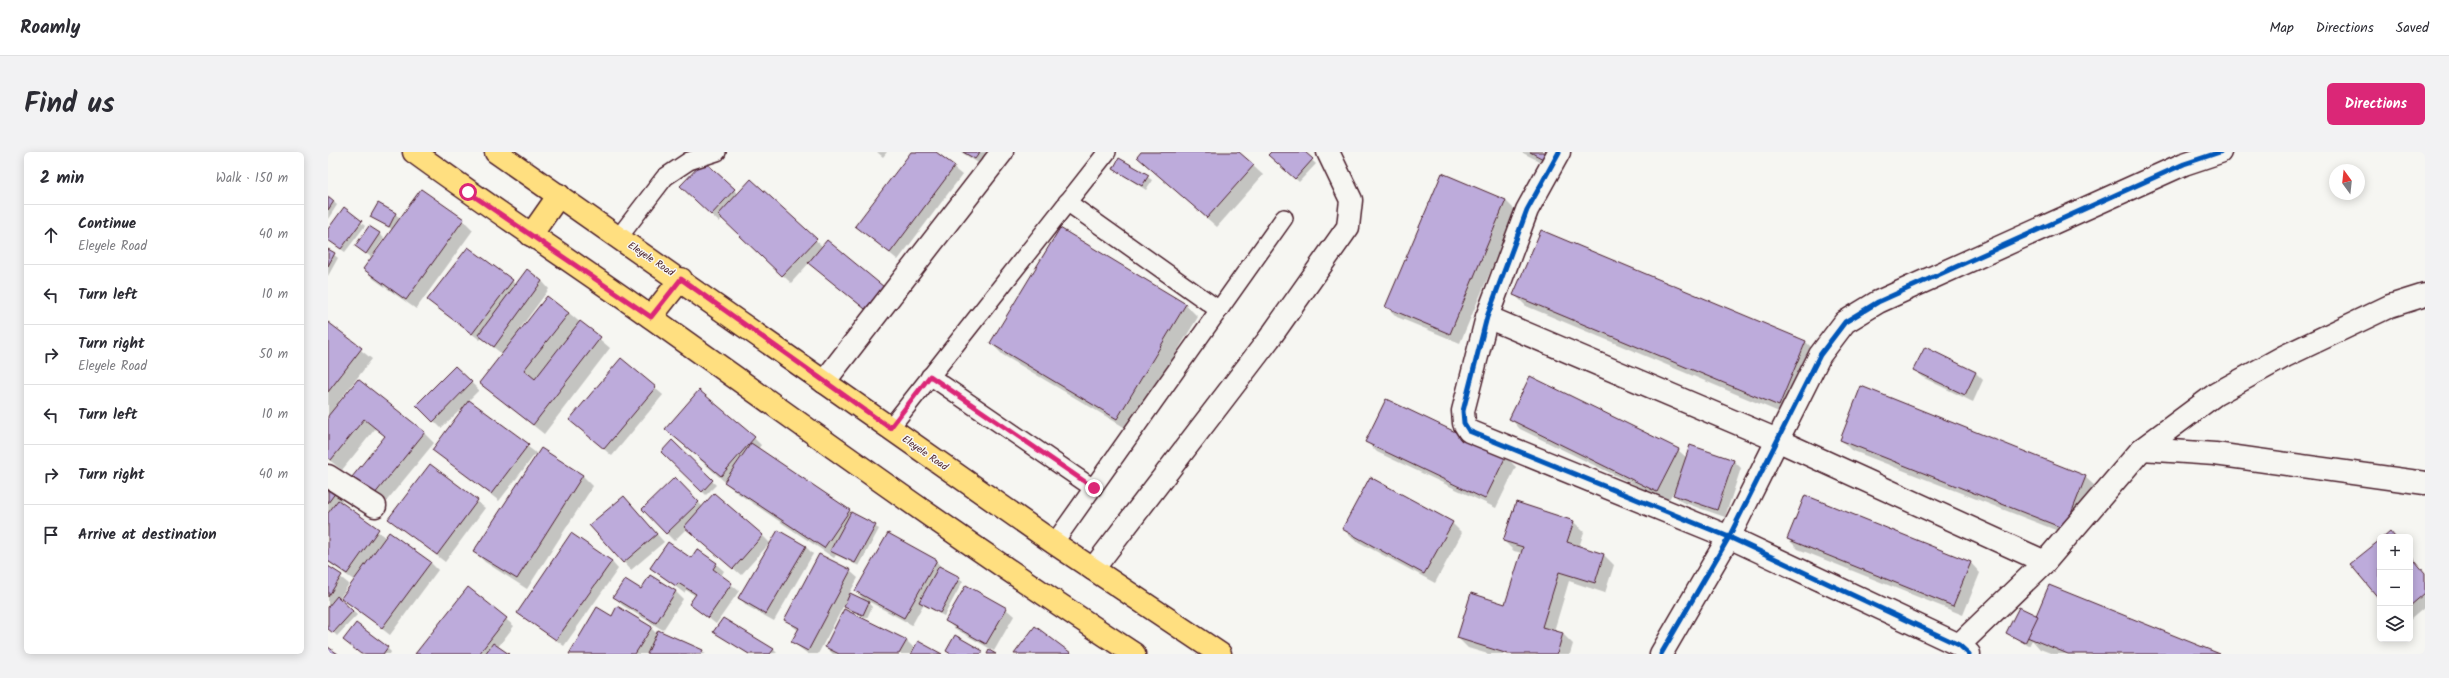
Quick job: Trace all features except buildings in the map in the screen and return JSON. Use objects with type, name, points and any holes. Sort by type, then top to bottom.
[{"type":"main road","points":[[414,152],[531,235],[651,317],[801,426],[1065,609],[1134,654]]},
{"type":"main road","name":"Eleyele Road","points":[[497,152],[681,279],[824,382],[1054,543],[1220,654]]},
{"type":"main road","points":[[531,235],[559,196]]},
{"type":"main road","points":[[651,317],[681,279]]},
{"type":"street","points":[[824,382],[1002,152]]},
{"type":"street","points":[[1093,569],[1268,339],[1348,227],[1351,200],[1328,152]]},
{"type":"street","points":[[1559,152],[1528,210],[1487,317],[1463,411],[1464,423],[1469,431],[1729,537],[1964,649],[2045,562],[2142,449],[2216,394],[2285,356],[2390,306],[2425,295]]},
{"type":"street","points":[[1661,654],[1729,537],[1820,355],[1845,322],[1878,302],[1948,270],[2184,164],[2220,152]]},
{"type":"street","points":[[1487,317],[1777,440],[2045,562]]},
{"type":"street","points":[[2142,449],[2215,454],[2425,483]]},
{"type":"street","points":[[328,476],[375,506]]},
{"type":"lane","points":[[619,237],[665,176],[689,161],[717,152]]},
{"type":"lane","points":[[890,428],[1107,152]]},
{"type":"lane","points":[[1067,202],[1219,310]]},
{"type":"lane","points":[[1054,543],[1284,218]]},
{"type":"lane","points":[[930,376],[1094,488]]},
{"type":"cycle path","points":[[1559,152],[1527,210],[1487,317],[1463,411],[1464,423],[1469,431],[1729,537],[1959,645],[1969,654]]},
{"type":"cycle path","points":[[1661,654],[1729,537],[1820,355],[1845,322],[1878,302],[2184,164],[2220,152]]},
{"type":"route","points":[[468,192],[651,317],[681,279],[890,428],[930,376],[1094,488]]}]
